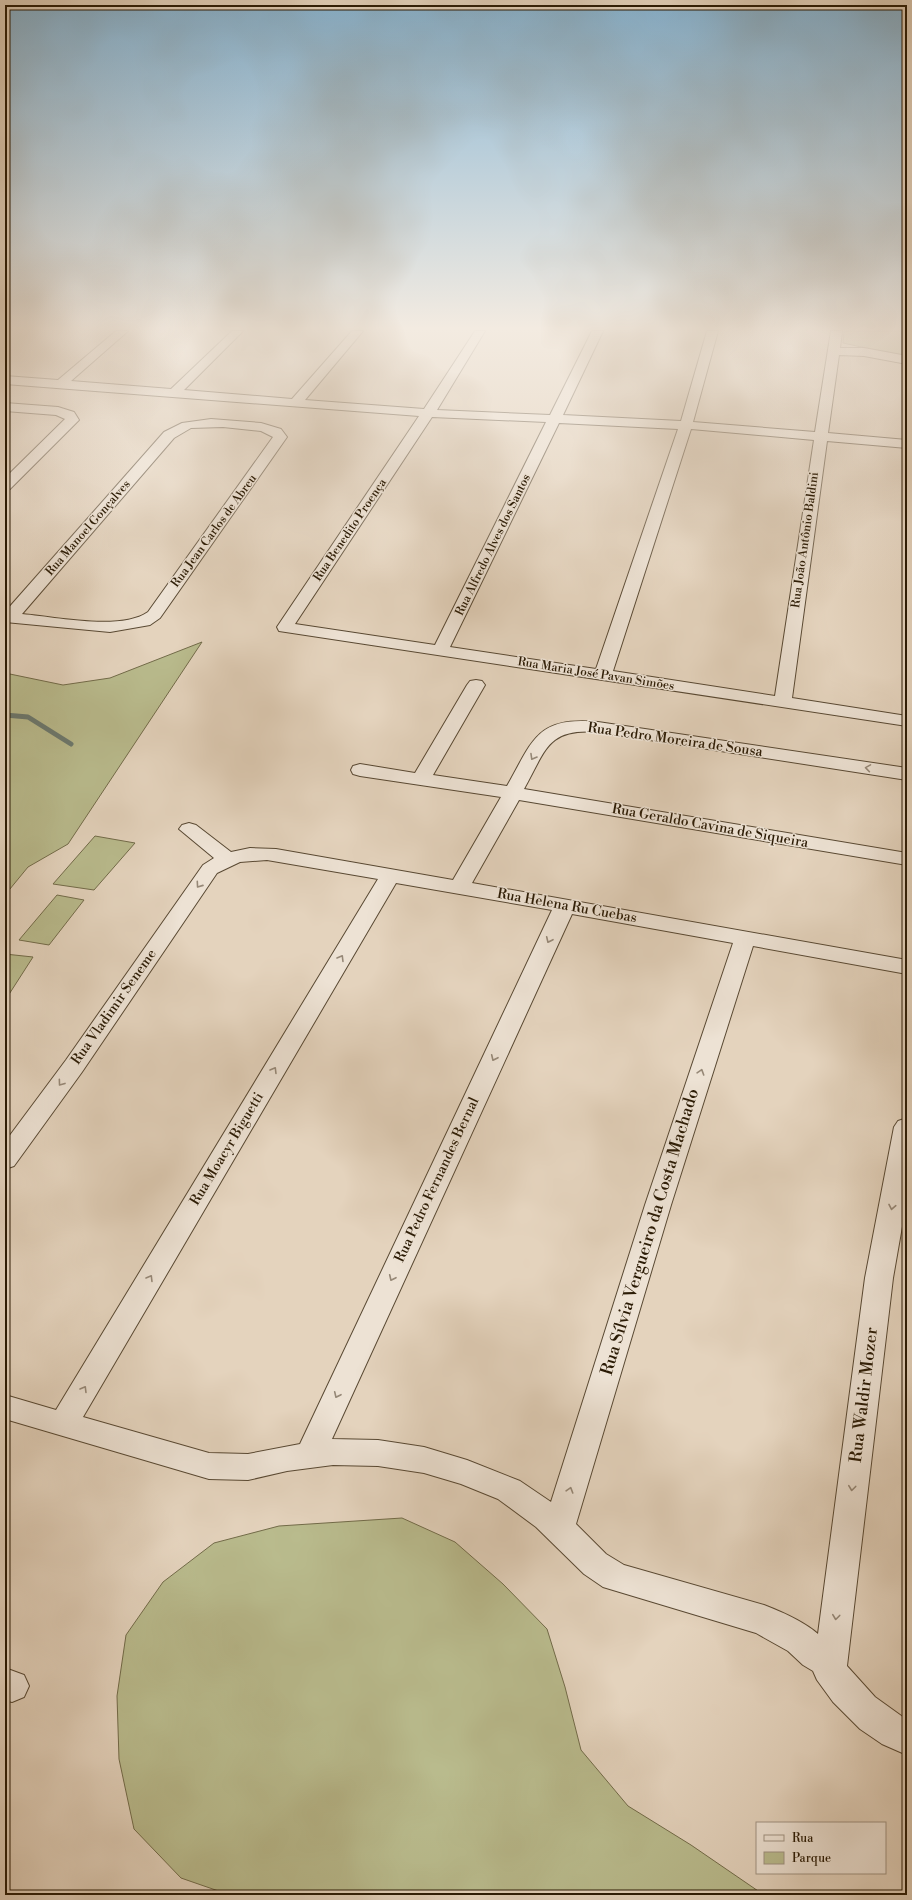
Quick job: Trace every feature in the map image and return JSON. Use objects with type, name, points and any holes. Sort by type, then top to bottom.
[{"type":"street","points":[[5,486],[72,420]]},
{"type":"street","name":"Rua Benedito Proença","points":[[285,628],[424,420]]},
{"type":"street","name":"Rua Alfredo Alves dos Santos","points":[[440,651],[554,420]]},
{"type":"street","points":[[569,420],[686,425],[907,444]]},
{"type":"street","points":[[603,675],[688,420]]},
{"type":"street","name":"Rua João Antônio Baldini","points":[[783,702],[822,420]]},
{"type":"street","name":"Rua Manoel Gonçalves","points":[[7,618],[169,435],[178,428],[192,424],[209,423],[234,425]]},
{"type":"street","name":"Rua Jean Carlos de Abreu","points":[[7,618],[110,627],[144,622],[154,615],[278,442],[280,437],[277,433],[268,429],[234,425]]},
{"type":"street","name":"Rua Maria José Pavan Simões","points":[[285,628],[907,721]]},
{"type":"street","points":[[421,779],[476,685]]},
{"type":"street","name":"Rua Pedro Moreira de Sousa","points":[[459,888],[543,739],[559,730],[581,726],[598,727],[907,774]]},
{"type":"street","name":"Rua Geraldo Cavina de Siqueira","points":[[360,770],[512,793],[907,859]]},
{"type":"street","points":[[189,829],[227,859]]},
{"type":"street","name":"Rua Helena Ru Cuebas","points":[[227,859],[248,854],[267,854],[565,905],[907,967]]},
{"type":"street","name":"Rua Vladimir Seneme","points":[[5,1160],[78,1060],[210,869],[227,859]]},
{"type":"street","name":"Rua Moacyr Biguetti","points":[[64,1423],[390,876]]},
{"type":"street","name":"Rua Pedro Fernandes Bernal","points":[[310,1454],[565,905]]},
{"type":"street","name":"Rua Sílvia Vergueiro da Costa Machado","points":[[559,1528],[658,1205],[745,938]]},
{"type":"street","name":"Rua Waldir Mozer","points":[[831,1664],[879,1278],[907,1128]]},
{"type":"street","points":[[5,1407],[209,1466],[248,1467],[310,1454],[333,1452],[378,1453],[424,1460],[467,1473],[509,1490],[547,1516],[595,1564],[615,1577],[764,1620],[800,1640],[815,1654],[831,1664],[829,1669],[840,1686],[866,1713],[882,1725],[907,1738]]},
{"type":"green space","points":[[202,642],[68,844],[28,867],[5,895],[5,673],[63,685],[110,678]]},
{"type":"green space","points":[[95,836],[135,843],[94,890],[53,884]]},
{"type":"green space","points":[[57,895],[84,900],[49,945],[19,940]]},
{"type":"green space","points":[[5,954],[33,957],[6,999],[5,999]]},
{"type":"green space","points":[[402,1518],[455,1542],[503,1584],[547,1629],[565,1687],[581,1750],[628,1806],[691,1845],[764,1895],[230,1895],[181,1878],[134,1829],[119,1759],[117,1696],[126,1635],[163,1582],[214,1543],[279,1526]]},
{"type":"waterway","points":[[5,715],[28,717],[71,744]]}]
